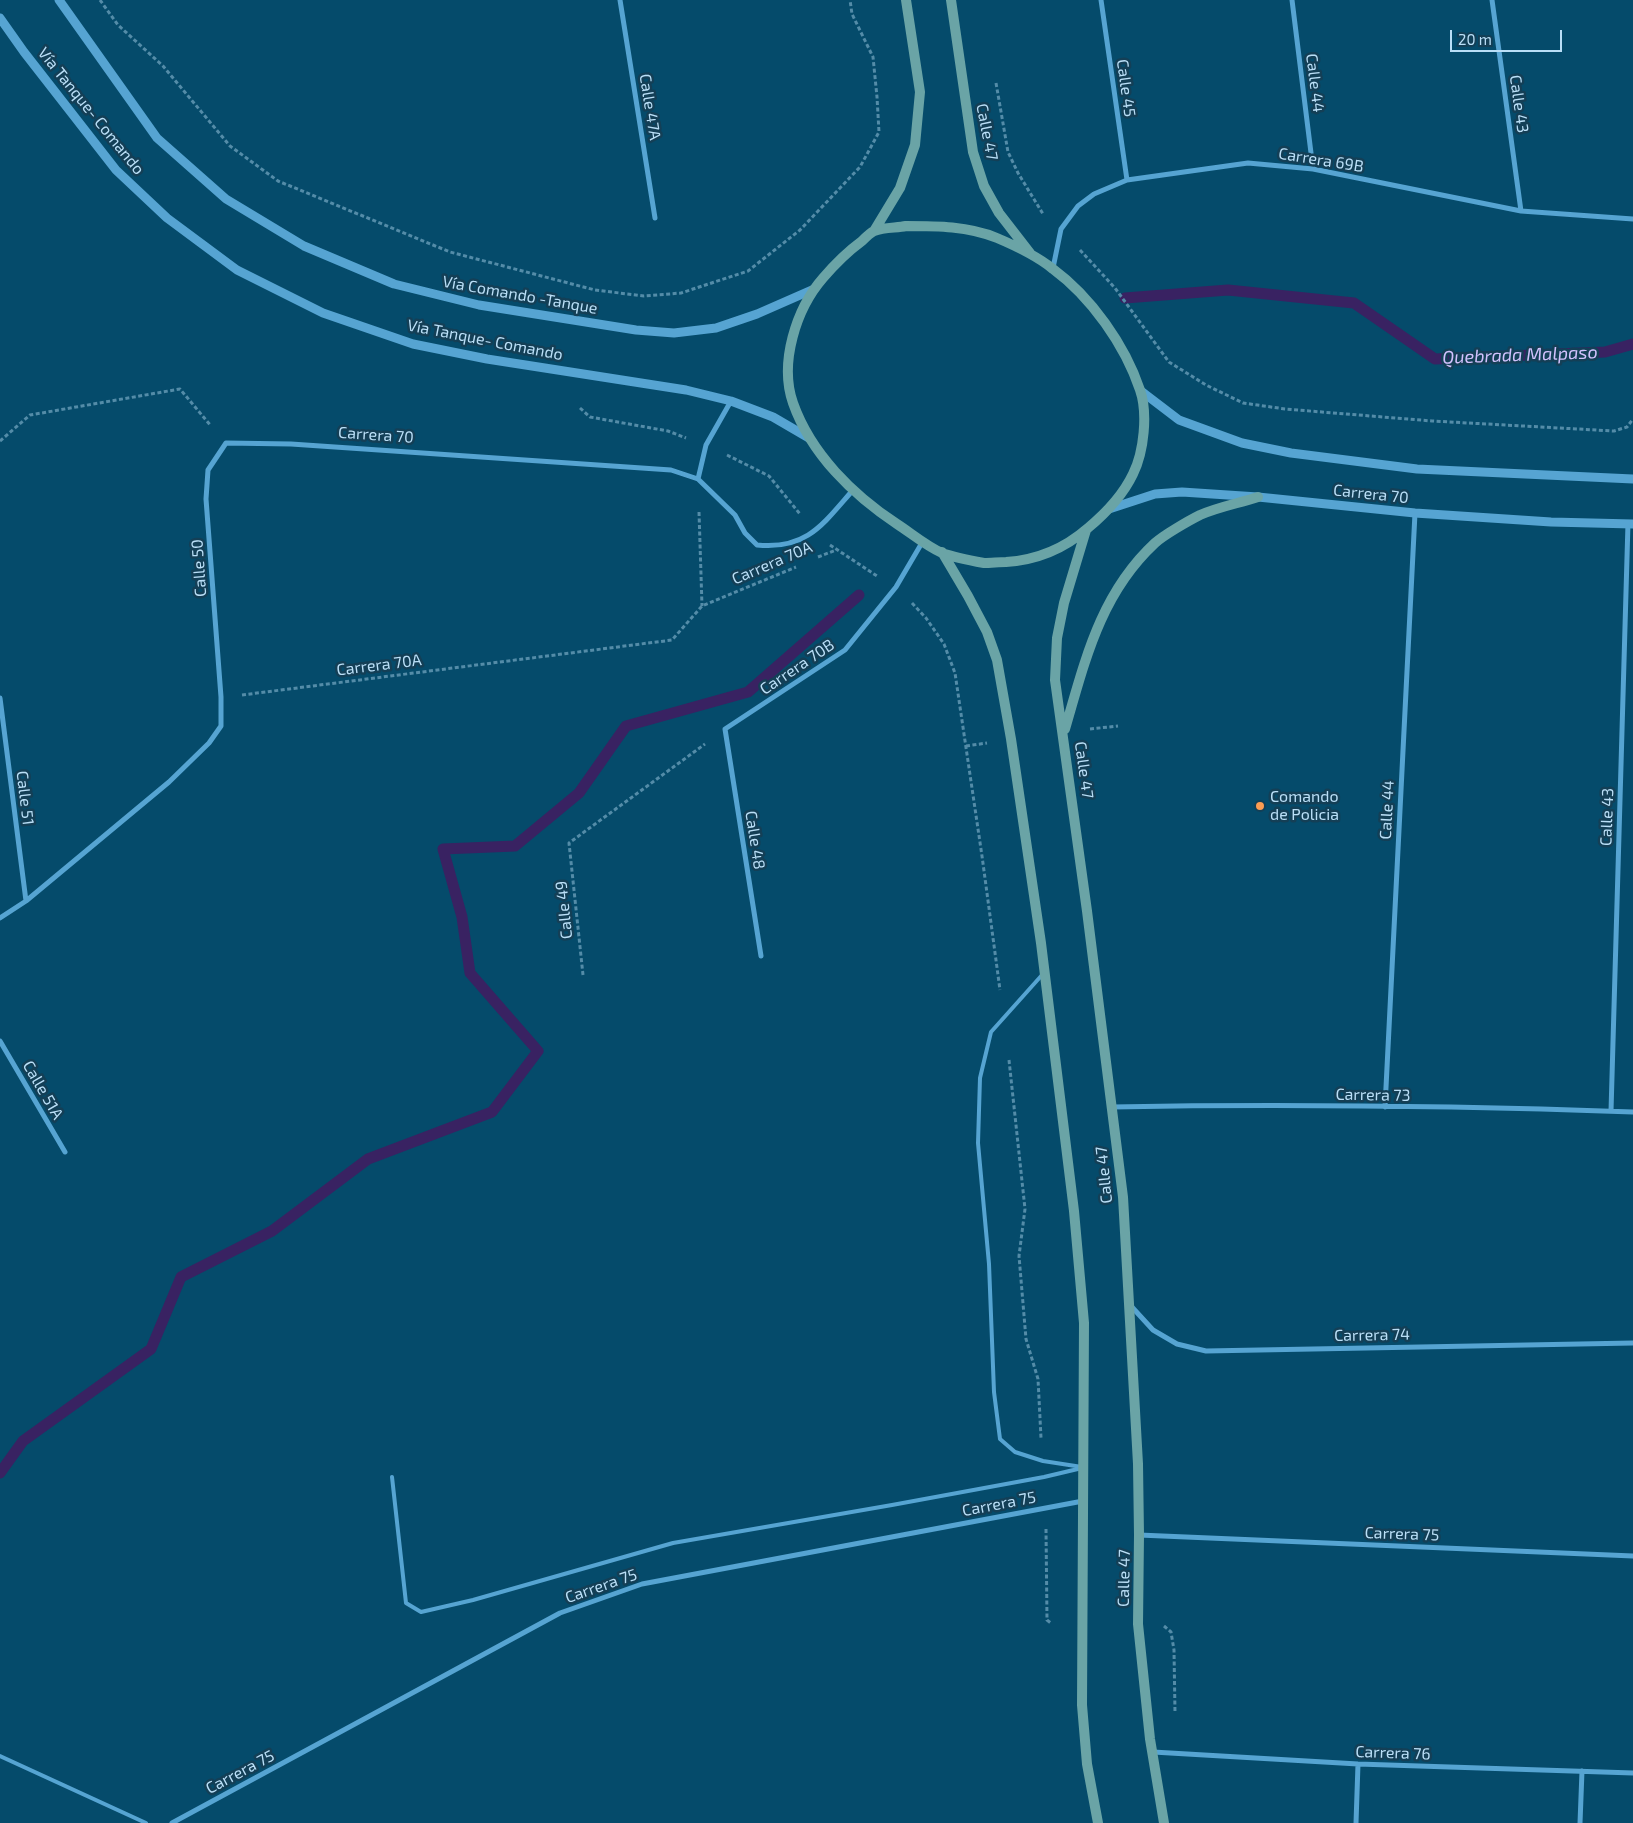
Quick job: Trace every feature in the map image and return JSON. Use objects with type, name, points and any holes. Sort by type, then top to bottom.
[{"type":"main road","points":[[874,231],[906,226],[942,226],[966,229],[995,237],[1032,255],[1053,269],[1095,309],[1123,353],[1141,391],[1144,414],[1143,442],[1133,474],[1109,509],[1067,544],[1043,556],[1015,561],[985,563],[942,552],[888,518],[853,490],[823,458],[809,438],[792,402],[789,380],[789,348],[798,320],[814,289],[839,258],[874,231],[900,188],[915,145],[920,92],[906,0]]},
{"type":"main road","name":"Calle 47","points":[[951,0],[973,152],[984,186],[999,213],[1032,255]]},
{"type":"main road","points":[[1064,733],[1100,618],[1121,581],[1156,542],[1201,515],[1258,497]]},
{"type":"main road","name":"Calle 47","points":[[1086,530],[1064,603],[1057,638],[1055,680],[1064,733],[1123,1197],[1138,1464],[1138,1624],[1152,1752],[1164,1823]]},
{"type":"main road","name":"Calle 47","points":[[942,552],[987,632],[997,660],[1011,740],[1045,972],[1074,1211],[1084,1323],[1085,1468],[1082,1706],[1087,1764],[1098,1823]]},
{"type":"street","name":"Vía Comando -Tanque","points":[[60,0],[157,138],[226,199],[304,246],[394,284],[479,305],[636,330],[674,333],[716,328],[757,314],[814,289]]},
{"type":"street","name":"Calle 47A","points":[[620,0],[655,218]]},
{"type":"street","name":"Calle 45","points":[[1101,0],[1127,180]]},
{"type":"street","name":"Calle 44","points":[[1292,0],[1313,169]]},
{"type":"street","name":"Calle 43","points":[[1492,0],[1521,211]]},
{"type":"street","name":"Vía Tanque- Comando","points":[[0,18],[24,52],[116,170],[167,218],[237,270],[323,313],[413,344],[487,359],[686,390],[731,400],[773,417],[809,438]]},
{"type":"street","name":"Carrera 69B","points":[[1053,269],[1061,229],[1078,206],[1094,194],[1127,180],[1248,163],[1313,169],[1521,211],[1633,219]]},
{"type":"street","name":"Carrera 70","points":[[1141,391],[1179,420],[1242,443],[1291,452],[1417,470],[1633,480]]},
{"type":"street","points":[[731,400],[706,445],[698,479],[735,515],[745,533],[757,545],[773,547],[793,543],[816,531],[853,490]]},
{"type":"street","name":"Carrera 70","points":[[226,443],[291,444],[671,470],[698,479]]},
{"type":"street","name":"Calle 50","points":[[221,697],[206,499],[208,470],[226,443]]},
{"type":"street","name":"Carrera 70","points":[[1109,509],[1155,494],[1182,492],[1258,497],[1414,513],[1551,522],[1630,523]]},
{"type":"street","name":"Calle 44","points":[[1385,1107],[1414,513]]},
{"type":"street","name":"Calle 43","points":[[1611,1111],[1630,523]]},
{"type":"street","name":"Carrera 70B","points":[[725,729],[845,650],[896,587],[923,541]]},
{"type":"street","points":[[0,918],[26,901],[169,782],[209,744],[221,726],[221,697]]},
{"type":"street","name":"Calle 51","points":[[0,698],[26,901]]},
{"type":"street","name":"Calle 48","points":[[725,729],[761,956]]},
{"type":"street","name":"Calle 51A","points":[[0,1041],[65,1152]]},
{"type":"street","name":"Carrera 73","points":[[1112,1107],[1385,1107],[1633,1112]]},
{"type":"street","name":"Carrera 74","points":[[1128,1304],[1153,1330],[1177,1344],[1206,1350],[1633,1343]]},
{"type":"street","name":"Carrera 75","points":[[172,1823],[560,1613],[642,1584],[1084,1501]]},
{"type":"street","name":"Carrera 75","points":[[1139,1535],[1633,1556]]},
{"type":"street","name":"Carrera 76","points":[[1152,1752],[1358,1764],[1633,1773]]},
{"type":"street","points":[[1356,1823],[1358,1764]]},
{"type":"street","points":[[1580,1823],[1582,1771]]},
{"type":"lane","points":[[1045,972],[991,1032],[980,1078],[978,1143],[989,1264],[994,1392],[1000,1439],[1015,1452],[1043,1461],[1085,1468]]},
{"type":"lane","points":[[392,1477],[406,1603],[421,1612],[473,1600],[673,1543],[883,1507],[1085,1468]]},
{"type":"lane","points":[[0,1756],[146,1823]]},
{"type":"path","points":[[100,0],[118,25],[163,66],[230,146],[278,182],[450,252],[594,290],[644,296],[681,293],[748,271],[800,230],[860,167],[879,132],[877,97],[873,57],[852,14],[850,0]]},
{"type":"path","points":[[996,83],[1008,152],[1041,212],[1061,229],[1115,288],[1169,362],[1206,385],[1243,403],[1285,409],[1432,421],[1614,431],[1627,427],[1633,419]]},
{"type":"path","points":[[0,441],[30,416],[180,389],[226,443]]},
{"type":"path","points":[[580,408],[590,416],[668,432],[706,445],[770,476],[816,531],[836,550],[896,587],[926,618],[944,644],[955,673],[1004,1016],[1025,1209],[1019,1256],[1026,1339],[1038,1379],[1043,1461]]},
{"type":"path","points":[[698,479],[702,606]]},
{"type":"path","name":"Carrera 70A","points":[[809,561],[836,550]]},
{"type":"path","name":"Carrera 70A","points":[[221,697],[672,640],[702,606],[800,565]]},
{"type":"path","name":"Calle 49","points":[[584,975],[569,843],[725,729]]},
{"type":"path","points":[[1046,1508],[1047,1620],[1052,1624]]},
{"type":"waterway","name":"Quebrada Malpaso","points":[[1125,298],[1228,290],[1354,303],[1435,359],[1605,352],[1633,344]]},
{"type":"waterway","name":"Quebrada Malpaso","points":[[0,1473],[23,1441],[151,1349],[181,1277],[272,1231],[368,1159],[492,1112],[538,1051],[470,973],[462,917],[443,849],[515,846],[579,793],[626,726],[748,692],[859,595]]},
{"type":"place","name":"Comando de Policia","points":[[1260,806]]}]
